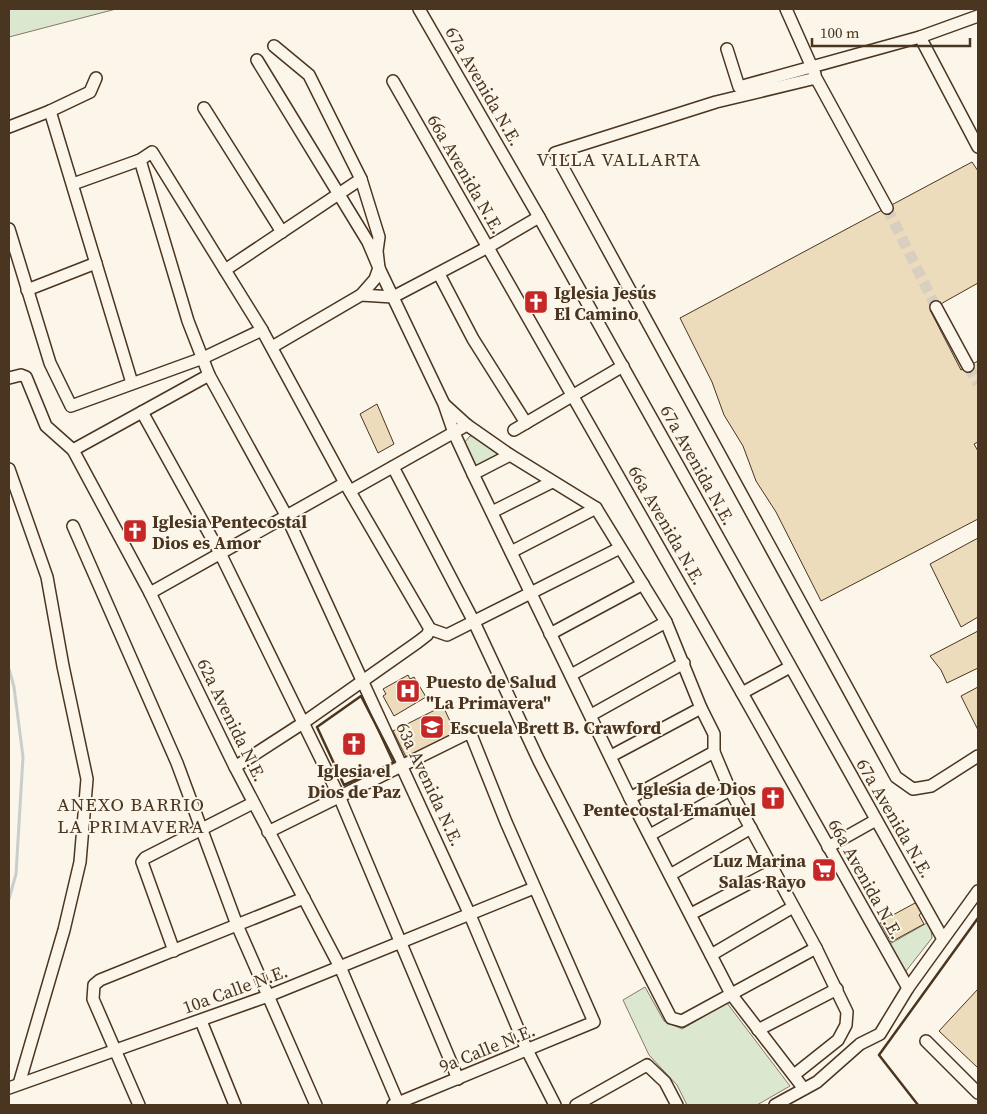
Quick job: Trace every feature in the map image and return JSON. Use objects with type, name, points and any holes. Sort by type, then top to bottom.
[{"type":"street","name":"67a Avenida N.E.","points":[[419,9],[539,216],[943,939]]},
{"type":"street","points":[[786,9],[814,73],[887,208]]},
{"type":"street","points":[[978,16],[814,73],[555,153],[896,777],[913,789],[931,786],[978,756]]},
{"type":"street","points":[[920,37],[978,147]]},
{"type":"street","points":[[272,347],[361,295],[375,278],[379,268],[377,250],[379,237],[361,179],[308,75],[274,46]]},
{"type":"street","points":[[727,48],[739,87],[814,73]]},
{"type":"street","points":[[257,60],[368,242],[379,268],[399,294],[454,433],[473,474],[630,798],[731,994],[804,1089]]},
{"type":"street","points":[[9,127],[50,111],[90,92],[96,78]]},
{"type":"street","name":"66a Avenida N.E.","points":[[394,82],[742,692],[908,988]]},
{"type":"street","points":[[204,108],[282,232]]},
{"type":"street","points":[[50,111],[132,383]]},
{"type":"street","points":[[73,184],[140,160],[152,152],[272,347],[347,487],[430,628],[447,635],[620,548]]},
{"type":"street","name":"63a Avenida N.E.","points":[[140,160],[188,321],[209,375],[286,515],[470,915],[527,1050],[555,1105]]},
{"type":"street","points":[[225,270],[361,179]]},
{"type":"street","points":[[361,295],[399,294],[488,247],[539,216]]},
{"type":"street","points":[[9,229],[50,363],[72,406],[203,358],[262,330]]},
{"type":"street","points":[[27,290],[96,263]]},
{"type":"street","points":[[439,274],[473,339],[526,423]]},
{"type":"street","points":[[936,307],[968,366]]},
{"type":"street","points":[[514,430],[623,366]]},
{"type":"street","name":"62a Avenida N.E.","points":[[9,378],[21,375],[26,377],[46,426],[73,450],[150,593],[268,832],[341,969],[397,1105]]},
{"type":"street","points":[[73,450],[209,375]]},
{"type":"street","points":[[444,404],[467,425],[510,456],[596,508],[666,622],[701,708],[714,734],[714,752],[730,790],[816,948],[847,1012],[846,1025],[838,1040],[794,1075]]},
{"type":"street","points":[[142,412],[220,553],[339,796],[458,1079]]},
{"type":"street","points":[[150,593],[286,515],[393,467],[467,425]]},
{"type":"street","points":[[473,474],[510,456]]},
{"type":"street","points":[[393,467],[474,622],[538,761],[671,1018],[682,1021],[816,948]]},
{"type":"street","points":[[9,469],[47,577],[62,666],[87,778],[80,862],[64,930],[14,1086]]},
{"type":"street","points":[[492,512],[552,482]]},
{"type":"street","points":[[511,552],[596,508]]},
{"type":"street","points":[[73,526],[177,763],[237,925],[316,1105]]},
{"type":"street","points":[[550,634],[643,584]]},
{"type":"street","points":[[571,675],[666,622]]},
{"type":"street","points":[[235,767],[303,723],[427,635],[430,628]]},
{"type":"street","points":[[591,715],[684,663]]},
{"type":"street","points":[[742,692],[790,668]]},
{"type":"street","points":[[611,756],[701,708]]},
{"type":"street","points":[[268,832],[470,732],[534,888]]},
{"type":"street","points":[[630,798],[714,752]]},
{"type":"street","points":[[650,836],[730,790]]},
{"type":"street","points":[[174,951],[142,862],[145,858],[254,803]]},
{"type":"street","points":[[828,847],[876,820]]},
{"type":"street","points":[[670,875],[751,828]]},
{"type":"street","points":[[691,914],[774,870]]},
{"type":"street","name":"10a Calle N.E.","points":[[14,1086],[201,1021],[341,969],[534,888]]},
{"type":"street","name":"9a Calle N.E.","points":[[397,1105],[594,1022],[534,888]]},
{"type":"street","points":[[775,1105],[816,1082],[860,1044],[880,1034],[908,988],[978,891]]},
{"type":"street","points":[[138,1105],[94,999],[94,985],[100,980],[304,898]]},
{"type":"street","points":[[711,955],[793,907]]},
{"type":"street","points":[[758,1030],[837,989]]},
{"type":"street","points":[[201,1021],[235,1105]]},
{"type":"street","points":[[926,1041],[978,1093]]},
{"type":"street","points":[[576,1105],[647,1065],[666,1082],[677,1105]]},
{"type":"green space","points":[[9,9],[116,9],[9,37]]},
{"type":"green space","points":[[470,436],[475,436],[501,454],[476,467],[464,443]]},
{"type":"green space","points":[[927,923],[931,930],[932,938],[906,971],[900,969],[888,945]]},
{"type":"green space","points":[[645,987],[664,1021],[682,1029],[727,1003],[790,1086],[757,1105],[687,1105],[677,1085],[649,1055],[623,1000]]},
{"type":"building","points":[[972,162],[978,171],[978,283],[930,310],[961,370],[978,361],[978,442],[974,444],[978,451],[978,519],[821,601],[776,512],[756,481],[743,446],[724,415],[712,382],[680,318]]},
{"type":"building","points":[[377,404],[394,444],[378,453],[360,414]]},
{"type":"building","points":[[978,538],[978,617],[961,627],[930,564]]},
{"type":"building","points":[[978,631],[978,668],[947,683],[941,670],[930,656]]},
{"type":"building","points":[[408,675],[410,679],[414,677],[426,697],[394,716],[383,696],[386,694],[383,689]]},
{"type":"building","points":[[978,687],[978,730],[961,696]]},
{"type":"building","points":[[443,706],[456,734],[407,759],[393,731]]},
{"type":"building","points":[[915,903],[923,912],[919,915],[924,924],[891,942],[880,922]]},
{"type":"building","points":[[978,989],[978,1068],[939,1031]]},
{"type":"waterway","points":[[9,669],[14,687],[23,757],[16,874],[9,899]]},
{"type":"tunnel","points":[[887,208],[936,307]]},
{"type":"tunnel","points":[[968,366],[978,384]]},
{"type":"wall","points":[[361,696],[395,762],[344,785],[317,727],[361,696]]},
{"type":"wall","points":[[918,1105],[879,1055],[978,918]]},
{"type":"place","name":"Iglesia Jesús El Camino","points":[[536,302]]},
{"type":"place","name":"Iglesia Pentecostal Dios es Amor","points":[[135,531]]},
{"type":"place","name":"Puesto de Salud \"La Primavera\"","points":[[408,691]]},
{"type":"place","name":"Escuela Brett B. Crawford","points":[[432,727]]},
{"type":"place","name":"Iglesia el Dios de Paz","points":[[354,744]]},
{"type":"place","name":"Iglesia de Dios Pentecostal Emanuel","points":[[773,798]]},
{"type":"place","name":"Luz Marina Salas Rayo","points":[[824,870]]},
{"type":"district","name":"VILLA VALLARTA","points":[[619,159]]},
{"type":"district","name":"ANEXO BARRIO LA PRIMAVERA","points":[[131,815]]}]
